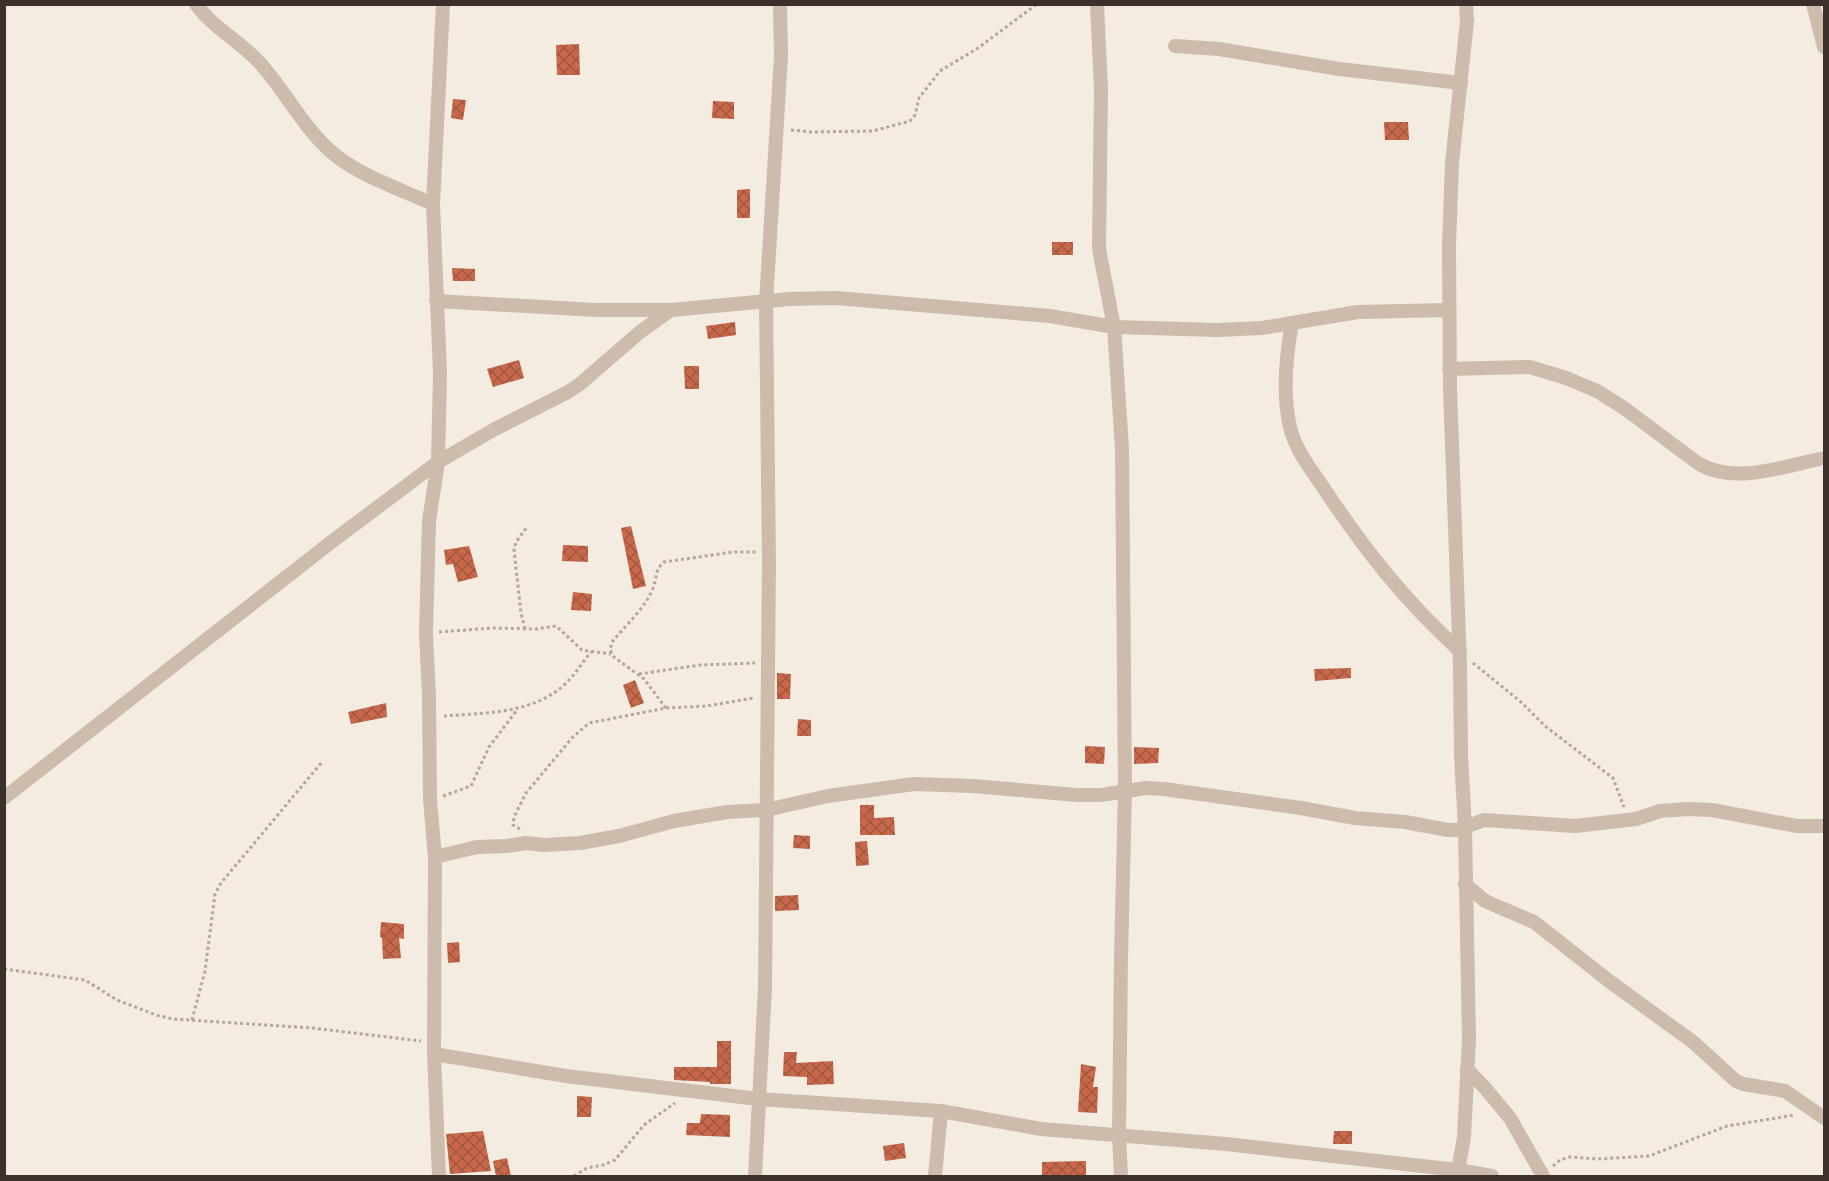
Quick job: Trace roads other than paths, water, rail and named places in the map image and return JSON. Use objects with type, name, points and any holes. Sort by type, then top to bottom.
[{"type":"street","points":[[196,4],[206,16],[268,72],[312,130],[335,155],[364,173],[433,204]]},
{"type":"street","points":[[439,1176],[434,1048],[435,857],[430,799],[426,633],[429,520],[438,462],[440,374],[433,204],[443,4]]},
{"type":"street","points":[[755,1176],[765,988],[769,552],[766,302],[781,56],[780,4]]},
{"type":"street","points":[[1097,4],[1101,89],[1100,249],[1114,327],[1122,448],[1125,790],[1119,1135],[1121,1176]]},
{"type":"street","points":[[1458,1173],[1464,1137],[1469,1039],[1460,651],[1448,310],[1452,163],[1467,21],[1466,4]]},
{"type":"street","points":[[1813,4],[1824,47]]},
{"type":"street","points":[[1175,46],[1219,49],[1339,69],[1461,83]]},
{"type":"street","points":[[436,301],[596,310],[671,310],[790,299],[836,298],[1050,316],[1114,327],[1217,330],[1263,328],[1358,312],[1448,310]]},
{"type":"street","points":[[4,798],[330,543],[438,462],[486,434],[568,392],[640,332],[671,310]]},
{"type":"street","points":[[1292,323],[1287,355],[1287,412],[1296,445],[1375,562],[1427,621],[1460,651]]},
{"type":"street","points":[[1449,369],[1530,367],[1566,378],[1597,391],[1624,408],[1710,470],[1723,473],[1753,473],[1824,458]]},
{"type":"street","points":[[435,857],[477,847],[580,843],[619,836],[674,821],[727,812],[766,810],[828,796],[914,784],[973,786],[1077,795],[1101,795],[1146,788],[1197,793],[1448,830],[1465,828],[1484,820],[1575,826],[1627,820],[1660,811],[1688,809],[1712,810],[1797,826],[1824,826]]},
{"type":"street","points":[[1465,884],[1485,901],[1534,922],[1609,981],[1701,1047],[1736,1081],[1785,1091],[1824,1118]]},
{"type":"street","points":[[434,1048],[566,1076],[698,1092],[758,1099],[941,1111],[1041,1129],[1226,1144],[1492,1176]]},
{"type":"street","points":[[1467,1069],[1510,1118],[1546,1175]]},
{"type":"street","points":[[935,1176],[941,1111]]}]
